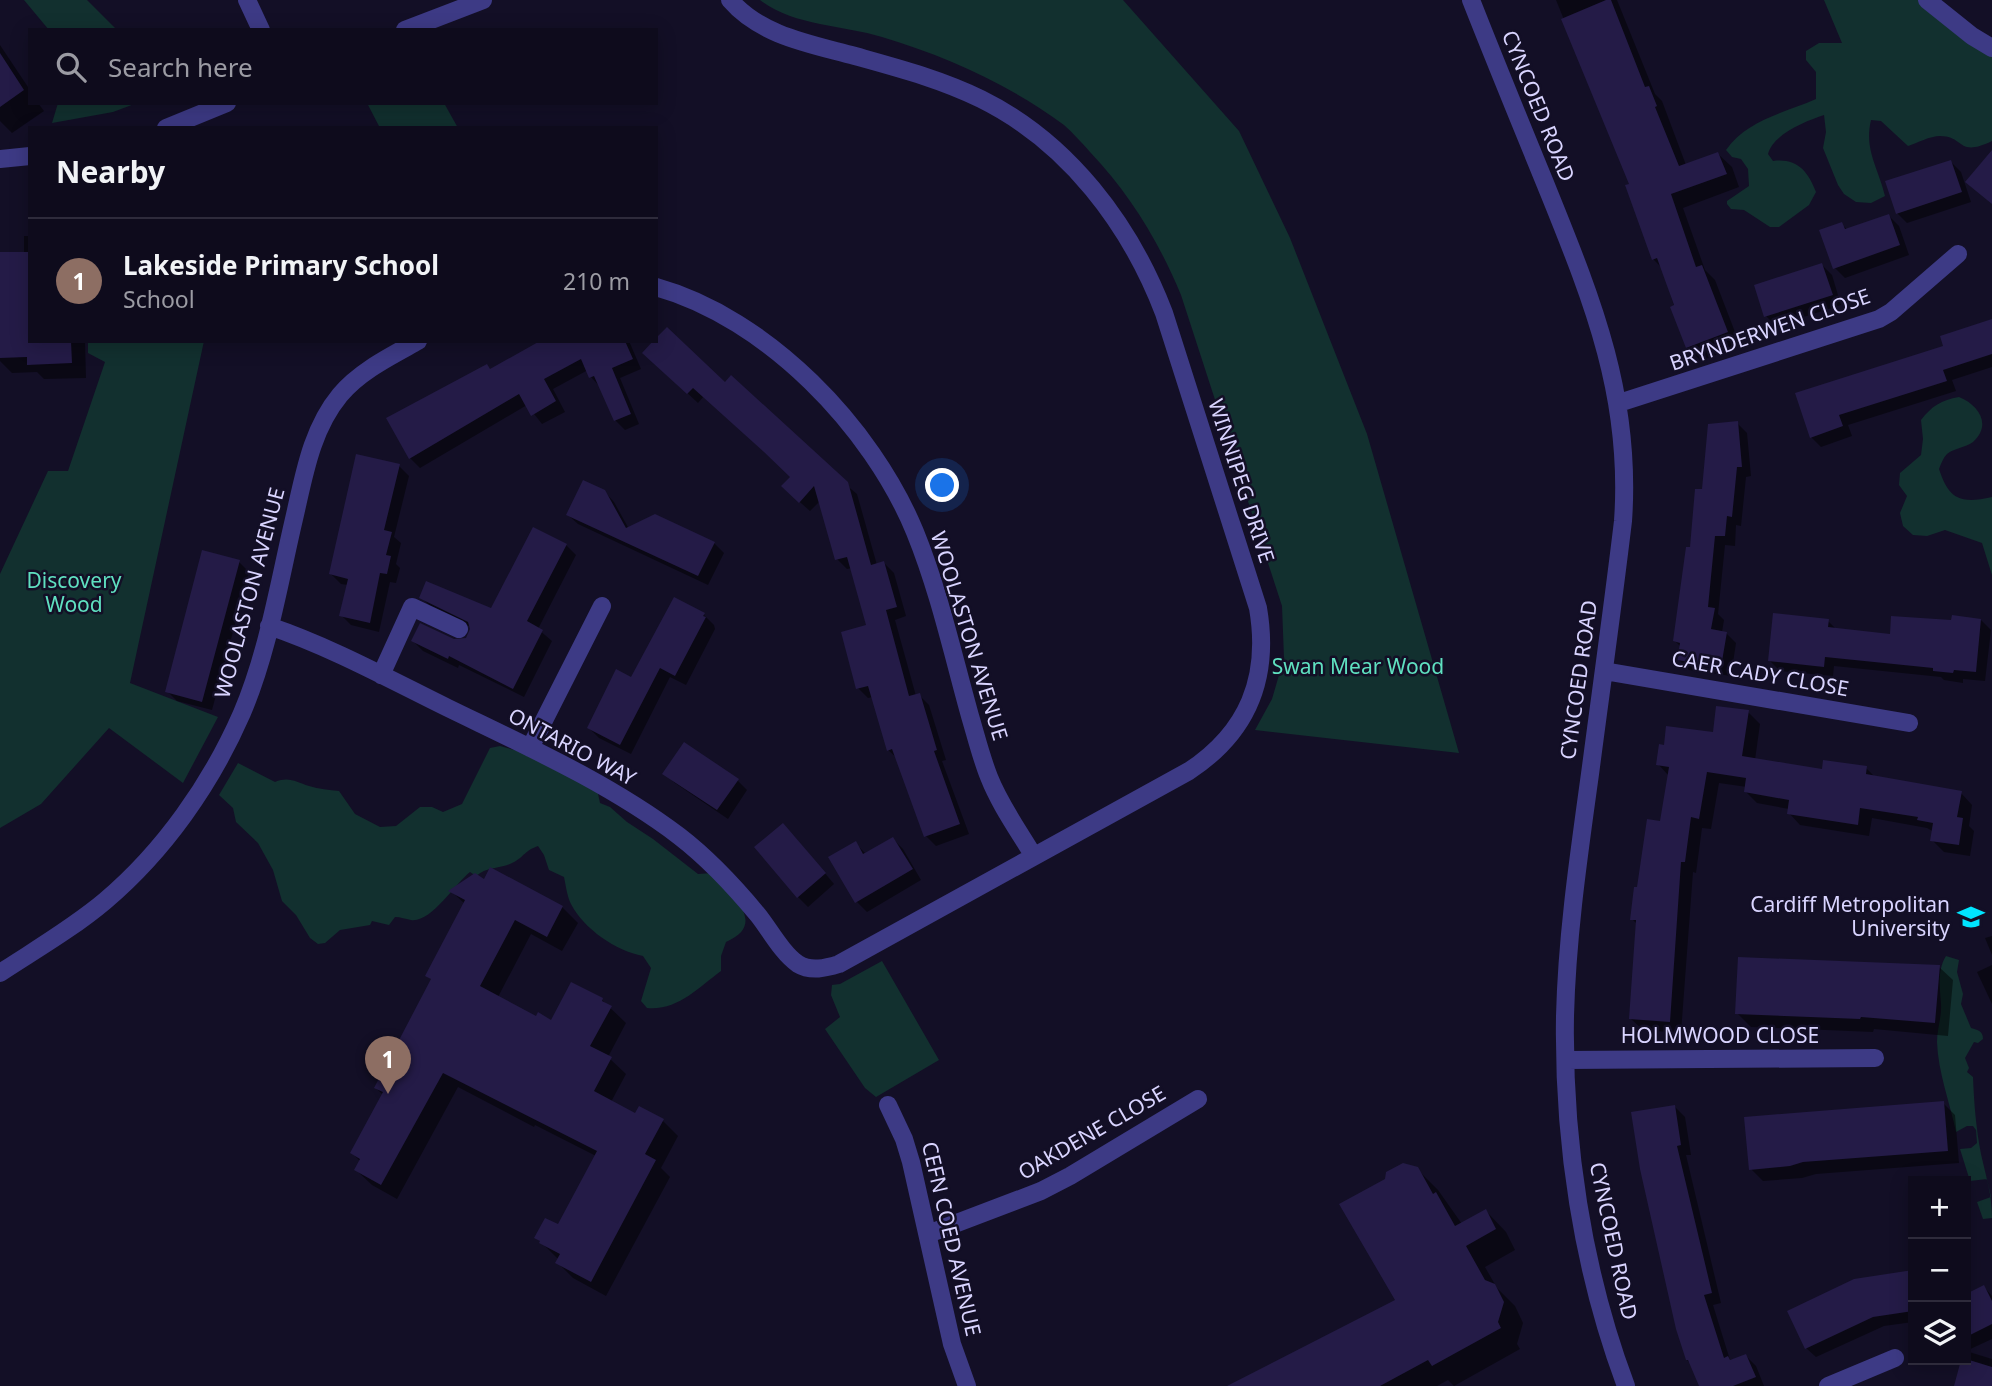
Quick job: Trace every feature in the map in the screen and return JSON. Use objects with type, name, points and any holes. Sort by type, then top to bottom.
[{"type":"street","points":[[247,0],[260,28]]},
{"type":"street","points":[[410,28],[483,0]]},
{"type":"street","name":"WINNIPEG DRIVE","points":[[730,0],[750,20],[785,36],[936,79],[981,99],[1053,148],[1093,188],[1126,234],[1150,276],[1258,608],[1262,633],[1258,681],[1250,703],[1225,743],[1209,758],[839,964],[824,969],[810,968]]},
{"type":"street","name":"CYNCOED ROAD","points":[[1471,0],[1573,253],[1609,357],[1619,403],[1625,494],[1569,942],[1565,1017],[1570,1149],[1600,1300],[1626,1386]]},
{"type":"street","points":[[1927,0],[1972,36],[1992,48]]},
{"type":"street","points":[[171,126],[222,105]]},
{"type":"street","points":[[0,159],[28,156]]},
{"type":"street","name":"BRYNDERWEN CLOSE","points":[[1619,403],[1879,319],[1891,312],[1958,254]]},
{"type":"street","name":"WOOLASTON AVENUE","points":[[658,288],[704,304],[734,321],[790,363],[838,411],[887,477],[921,548],[988,776],[1033,855]]},
{"type":"street","name":"WOOLASTON AVENUE","points":[[0,973],[105,902],[143,865],[175,827],[220,757],[253,682],[308,461],[322,423],[342,393],[356,380],[415,343]]},
{"type":"street","points":[[530,748],[602,606]]},
{"type":"street","points":[[381,675],[412,607],[460,629]]},
{"type":"street","name":"ONTARIO WAY","points":[[269,626],[319,645],[381,675],[530,748],[628,801],[696,849],[732,884],[790,956],[800,965],[810,968]]},
{"type":"street","name":"CAER CADY CLOSE","points":[[1604,671],[1909,723]]},
{"type":"street","name":"HOLMWOOD CLOSE","points":[[1566,1060],[1875,1058]]},
{"type":"street","name":"OAKDENE CLOSE","points":[[928,1234],[1041,1191],[1198,1099]]},
{"type":"street","name":"CEFN COED AVENUE","points":[[888,1105],[904,1139],[911,1162],[952,1344],[967,1386]]},
{"type":"street","points":[[1828,1386],[1895,1358]]},
{"type":"green space","points":[[24,0],[87,0],[115,28],[47,28]]},
{"type":"green space","name":"Swan Mear Wood","points":[[760,0],[1123,0],[1239,131],[1290,238],[1367,434],[1459,753],[1255,730],[1272,699],[1284,658],[1282,606],[1181,295],[1142,219],[1118,185],[1081,142],[1064,125],[1022,97],[977,73],[882,37],[788,15]]},
{"type":"green space","points":[[1824,0],[1927,0],[1992,48],[1992,141],[1981,146],[1967,147],[1954,139],[1940,136],[1908,146],[1881,121],[1871,120],[1869,140],[1885,196],[1871,203],[1856,202],[1844,194],[1838,185],[1823,148],[1826,132],[1824,115],[1783,134],[1771,147],[1768,154],[1773,161],[1795,164],[1805,172],[1816,192],[1809,205],[1779,227],[1770,227],[1744,210],[1731,209],[1727,204],[1727,201],[1749,186],[1748,169],[1741,159],[1732,157],[1726,150],[1744,131],[1755,124],[1816,99],[1816,72],[1806,60],[1806,51],[1819,43],[1842,43]]},
{"type":"green space","points":[[57,105],[132,105],[113,112],[52,123]]},
{"type":"green space","points":[[368,105],[445,105],[457,126],[379,126]]},
{"type":"green space","name":"Discovery Wood","points":[[88,343],[204,343],[130,683],[218,717],[183,783],[109,728],[41,804],[0,828],[0,574],[48,471],[68,471],[105,362],[88,353]]},
{"type":"green space","points":[[1959,397],[1977,410],[1981,416],[1982,429],[1973,442],[1947,454],[1939,469],[1947,487],[1958,497],[1972,500],[1992,497],[1992,575],[1982,543],[1945,530],[1927,536],[1913,535],[1903,526],[1900,513],[1907,496],[1899,485],[1900,473],[1921,455],[1921,420],[1937,404]]},
{"type":"green space","points":[[500,746],[525,753],[597,789],[600,803],[610,807],[698,874],[713,873],[737,900],[745,918],[744,927],[738,935],[726,942],[721,956],[721,971],[678,1002],[647,1008],[641,1001],[651,968],[643,956],[612,944],[584,922],[571,904],[564,877],[549,870],[538,846],[509,864],[476,876],[470,872],[426,916],[411,920],[395,917],[389,925],[372,921],[370,925],[340,930],[325,943],[318,944],[310,938],[296,915],[282,901],[273,870],[258,843],[236,822],[233,808],[219,795],[238,763],[275,782],[288,780],[339,791],[355,814],[380,827],[396,826],[420,807],[432,807],[443,812],[462,804],[490,748]]},
{"type":"green space","points":[[1946,956],[1959,960],[1957,972],[1963,994],[1961,1004],[1971,1028],[1980,1031],[1983,1036],[1978,1043],[1974,1042],[1965,1058],[1969,1068],[1967,1072],[1973,1077],[1978,1135],[1987,1179],[1971,1181],[1971,1176],[1968,1176],[1960,1149],[1971,1148],[1977,1143],[1976,1130],[1973,1126],[1967,1126],[1956,1132],[1940,1065],[1937,1042],[1941,1009],[1941,967]]},
{"type":"green space","points":[[882,961],[939,1060],[876,1097],[865,1088],[825,1029],[840,1017],[831,995],[832,985],[840,984]]},
{"type":"green space","points":[[1990,1197],[1992,1218],[1983,1219],[1977,1202]]},
{"type":"building","points":[[1611,0],[1645,87],[1649,86],[1679,166],[1718,152],[1727,174],[1671,194],[1696,267],[1702,265],[1728,332],[1686,348],[1670,307],[1674,305],[1657,258],[1652,260],[1625,185],[1629,184],[1561,19]]},
{"type":"building","points":[[0,53],[24,90],[0,107]]},
{"type":"building","points":[[1992,150],[1992,204],[1965,182]]},
{"type":"building","points":[[1951,160],[1962,192],[1896,214],[1885,181]]},
{"type":"building","points":[[1889,214],[1900,245],[1833,269],[1819,230],[1842,222],[1845,229]]},
{"type":"building","points":[[0,252],[28,252],[28,343],[71,343],[72,363],[27,365],[27,357],[0,358]]},
{"type":"building","points":[[1822,263],[1833,295],[1764,317],[1754,285]]},
{"type":"building","points":[[1992,319],[1992,354],[1943,370],[1947,381],[1839,415],[1843,426],[1810,438],[1795,393],[1943,346],[1940,336]]},
{"type":"building","points":[[667,327],[725,382],[731,375],[848,482],[871,565],[884,561],[897,607],[886,610],[909,696],[920,693],[937,750],[934,751],[960,824],[924,837],[892,749],[887,751],[868,686],[856,689],[841,632],[866,625],[847,557],[835,560],[814,486],[799,503],[781,486],[790,477],[764,452],[693,388],[687,394],[642,353],[651,343],[658,343],[658,336]]},
{"type":"building","points":[[536,343],[626,343],[633,359],[612,368],[631,414],[614,421],[594,376],[589,378],[581,359],[544,379],[556,401],[531,416],[519,394],[409,459],[386,418],[487,364],[490,369]]},
{"type":"building","points":[[1738,421],[1742,467],[1737,467],[1732,517],[1727,516],[1725,536],[1715,536],[1708,607],[1715,608],[1711,629],[1727,632],[1721,667],[1677,660],[1680,643],[1673,641],[1686,547],[1690,547],[1695,489],[1702,489],[1708,424]]},
{"type":"building","points":[[356,454],[400,464],[384,530],[392,532],[386,555],[391,556],[387,574],[380,573],[370,623],[339,616],[348,579],[329,574]]},
{"type":"building","points":[[583,480],[605,490],[626,528],[655,514],[715,542],[698,576],[566,515]]},
{"type":"building","points":[[533,527],[567,544],[527,621],[543,630],[513,689],[449,656],[448,659],[411,641],[420,623],[454,639],[466,638],[470,629],[468,622],[419,598],[426,581],[491,608]]},
{"type":"building","points":[[202,550],[240,560],[202,702],[165,692]]},
{"type":"building","points":[[674,597],[705,613],[703,616],[706,617],[675,676],[660,668],[620,745],[587,728],[616,669],[631,677]]},
{"type":"building","points":[[1773,613],[1829,619],[1828,627],[1890,634],[1891,616],[1951,620],[1952,615],[1981,619],[1976,672],[1954,670],[1953,673],[1933,671],[1933,668],[1825,657],[1824,667],[1768,661]]},
{"type":"building","points":[[1716,706],[1749,710],[1742,756],[1822,769],[1823,760],[1867,766],[1866,774],[1962,791],[1957,817],[1963,818],[1959,845],[1930,841],[1933,823],[1917,820],[1918,817],[1860,808],[1858,825],[1787,814],[1789,800],[1744,792],[1746,778],[1707,772],[1699,819],[1691,817],[1685,862],[1681,862],[1670,1022],[1629,1019],[1636,920],[1630,920],[1634,887],[1637,887],[1647,819],[1660,821],[1669,767],[1656,765],[1659,744],[1664,745],[1666,726],[1713,732]]},
{"type":"building","points":[[684,742],[739,779],[717,810],[662,774]]},
{"type":"building","points":[[783,823],[826,873],[797,898],[754,847]]},
{"type":"building","points":[[893,837],[913,869],[855,903],[828,857],[856,841],[863,854]]},
{"type":"building","points":[[490,867],[563,906],[547,937],[515,920],[480,986],[536,1016],[538,1012],[551,1020],[571,982],[603,998],[602,1001],[612,1006],[590,1046],[612,1057],[594,1091],[635,1113],[639,1106],[664,1119],[645,1154],[656,1160],[591,1282],[555,1263],[560,1254],[534,1238],[545,1218],[558,1224],[597,1151],[443,1073],[381,1185],[354,1170],[360,1159],[350,1153],[383,1092],[374,1088],[431,979],[425,976],[465,900],[448,891],[475,873],[484,879]]},
{"type":"building","points":[[1738,957],[1940,965],[1935,1023],[1861,1017],[1735,1014]]},
{"type":"building","points":[[1944,1101],[1948,1151],[1803,1162],[1749,1170],[1744,1117]]},
{"type":"building","points":[[1675,1105],[1681,1145],[1677,1146],[1712,1293],[1704,1295],[1724,1358],[1728,1356],[1730,1360],[1746,1354],[1756,1377],[1733,1386],[1699,1386],[1686,1360],[1676,1329],[1640,1169],[1631,1112]]},
{"type":"building","points":[[1403,1163],[1418,1167],[1455,1226],[1486,1209],[1496,1229],[1466,1246],[1485,1280],[1495,1284],[1504,1302],[1498,1322],[1501,1328],[1432,1366],[1428,1360],[1380,1386],[1227,1386],[1395,1300],[1339,1204],[1385,1179],[1386,1172]]},
{"type":"building","points":[[1908,1271],[1908,1312],[1873,1317],[1805,1349],[1787,1311],[1854,1279]]},
{"type":"building","points":[[1984,1285],[1992,1301],[1992,1324],[1971,1334],[1971,1302],[1971,1292]]},
{"type":"building","points":[[1971,1361],[1992,1367],[1992,1386],[1954,1386],[1960,1365],[1971,1365]]},
{"type":"place","name":"Cardiff Metropolitan University","points":[[1971,917]]},
{"type":"place","name":"Lakeside Primary School","points":[[388,1094]]}]
